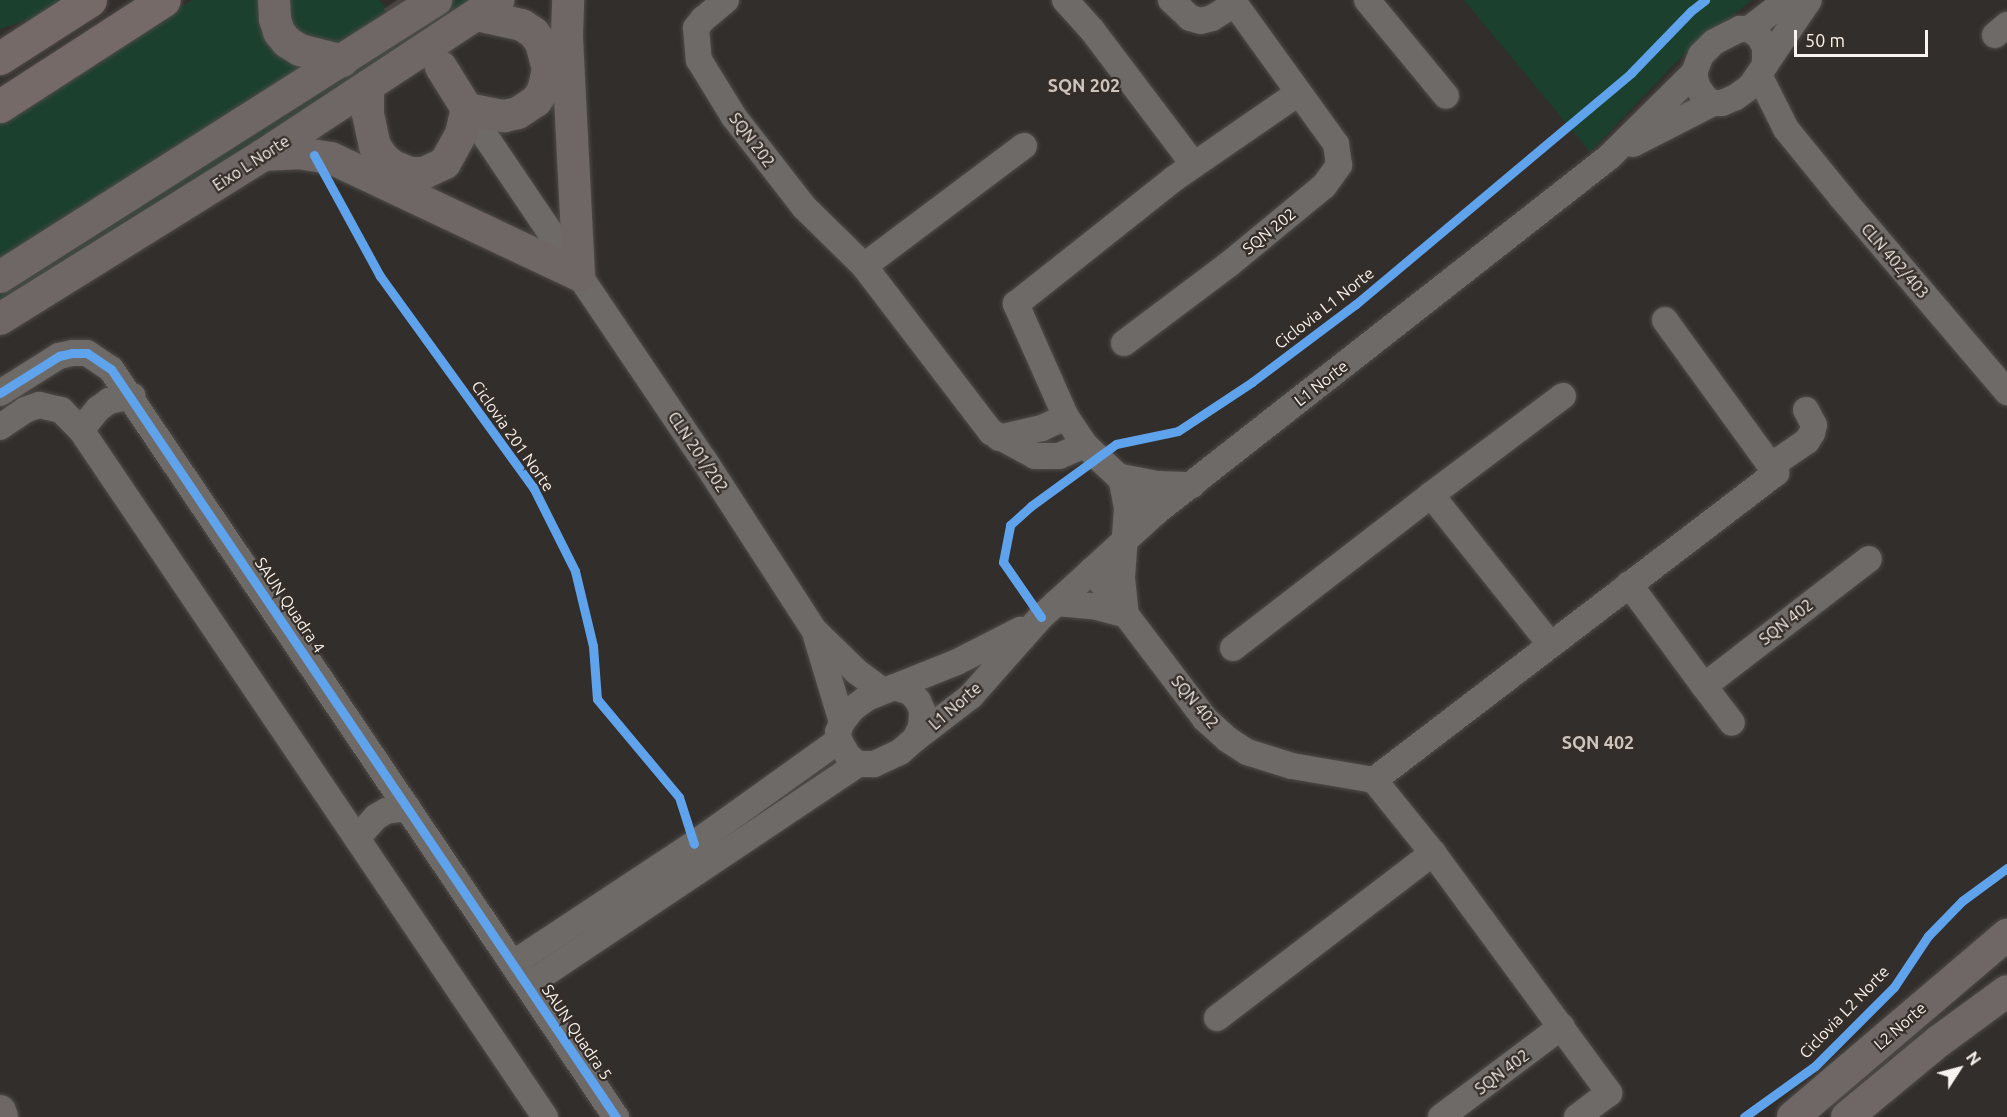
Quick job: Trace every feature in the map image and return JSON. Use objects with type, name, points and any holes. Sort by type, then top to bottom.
[{"type":"highway","points":[[0,58],[90,0]]},
{"type":"highway","points":[[1,107],[164,0]]},
{"type":"main road","points":[[274,0],[275,19],[279,32],[287,42],[300,50],[343,61]]},
{"type":"main road","points":[[0,277],[436,0]]},
{"type":"main road","points":[[263,155],[298,153],[331,159],[579,275],[567,34],[568,0]]},
{"type":"main road","points":[[468,110],[504,116],[528,108],[543,91],[548,69],[541,43],[534,33],[487,7]]},
{"type":"main road","name":"Eixo L Norte","points":[[0,319],[263,155],[487,7]]},
{"type":"main road","points":[[368,86],[368,114],[375,146],[383,158],[393,166],[410,173],[424,173],[446,163],[461,135],[468,110],[441,67]]},
{"type":"main road","name":"L2 Norte","points":[[1794,1117],[2007,935]]},
{"type":"main road","points":[[1847,1117],[1939,1041],[2007,991]]},
{"type":"main road","points":[[0,1111],[2,1117]]},
{"type":"street","name":"SQN 202","points":[[726,0],[703,19],[696,28],[699,60],[734,117],[804,207],[864,266],[980,419],[999,438],[1035,456],[1059,456],[1085,445]]},
{"type":"street","points":[[1065,0],[1092,30],[1194,165]]},
{"type":"street","name":"SQN 202","points":[[1124,343],[1228,265],[1335,175],[1339,165],[1336,144],[1233,2],[1212,18],[1201,21],[1190,18],[1171,0]]},
{"type":"street","points":[[1367,0],[1446,96]]},
{"type":"street","points":[[1749,29],[1787,0]]},
{"type":"street","points":[[1762,70],[1765,47],[1759,36],[1749,29],[1740,29],[1714,42],[1701,55],[1694,73],[1697,86],[1705,98],[1724,100],[1762,70],[1809,0]]},
{"type":"street","name":"CLN 402/403","points":[[1762,70],[1786,129],[2007,392]]},
{"type":"street","name":"L1 Norte","points":[[915,739],[971,696],[1048,610],[1156,512],[1609,157],[1694,73]]},
{"type":"street","points":[[1156,512],[1085,445],[1066,417],[1016,304],[1194,165],[1298,93]]},
{"type":"street","name":"CLN 402/403","points":[[1724,100],[1786,129]]},
{"type":"street","name":"L1 Norte","points":[[1609,157],[1724,100]]},
{"type":"street","name":"CLN 201/202","points":[[468,110],[704,460],[814,630],[857,672],[888,689]]},
{"type":"street","points":[[864,266],[1024,146]]},
{"type":"street","points":[[1577,1117],[1609,1093],[1433,853],[1374,780],[1776,473],[1665,320]]},
{"type":"street","name":"SAUN Quadra 4","points":[[0,393],[59,356],[87,353],[102,362],[132,396],[514,963]]},
{"type":"street","points":[[81,430],[98,409],[110,401],[132,396]]},
{"type":"street","points":[[1233,648],[1563,396]]},
{"type":"street","points":[[0,427],[25,410],[39,405],[61,410],[81,430],[301,759],[545,1117]]},
{"type":"street","points":[[1772,465],[1807,441],[1812,433],[1814,425],[1806,410]]},
{"type":"street","points":[[999,438],[1042,428],[1066,417]]},
{"type":"street","points":[[1121,477],[1157,484],[1192,484]]},
{"type":"street","points":[[1048,610],[1093,606],[1126,615],[1122,578],[1127,508],[1121,477]]},
{"type":"street","points":[[1431,495],[1550,644]]},
{"type":"street","name":"SQN 402","points":[[1704,686],[1869,559]]},
{"type":"street","name":"SQN 402","points":[[1092,570],[1205,719],[1227,739],[1247,752],[1292,766],[1374,780]]},
{"type":"street","points":[[1629,584],[1732,723]]},
{"type":"street","name":"L1 Norte","points":[[888,689],[989,648],[1048,610]]},
{"type":"street","name":"CLN 201/202","points":[[814,630],[840,731]]},
{"type":"street","points":[[514,963],[694,844],[840,731],[859,704],[888,689],[910,692],[918,701],[922,720],[915,739],[900,752],[874,764],[858,764],[848,756],[840,731]]},
{"type":"street","name":"SAUN Quadra 5","points":[[528,985],[858,764]]},
{"type":"street","points":[[357,838],[376,817],[386,811],[408,808]]},
{"type":"street","points":[[1217,1018],[1433,853]]},
{"type":"street","name":"SAUN Quadra 5","points":[[514,963],[616,1117]]},
{"type":"street","name":"SQN 402","points":[[1441,1117],[1562,1026]]},
{"type":"green space","points":[[0,0],[66,0],[46,14],[0,29]]},
{"type":"green space","points":[[192,0],[269,0],[311,61],[0,267],[0,116]]},
{"type":"green space","points":[[278,0],[379,0],[390,12],[343,44],[297,37]]},
{"type":"green space","points":[[455,0],[479,0],[0,307],[0,290]]},
{"type":"green space","points":[[1464,0],[1752,0],[1686,52],[1590,152]]},
{"type":"tunnel","points":[[397,0],[441,67]]},
{"type":"cycle path","name":"Ciclovia L1 Norte","points":[[1041,617],[1003,562],[1010,525],[1031,506],[1116,444],[1178,431],[1252,382],[1356,304],[1631,73],[1691,11],[1705,0]]},
{"type":"cycle path","name":"Ciclovia 201 Norte","points":[[314,155],[380,276],[533,487],[575,571],[593,646],[597,699],[679,797],[694,844]]},
{"type":"cycle path","points":[[0,393],[59,356],[72,353],[87,353],[111,369],[616,1117]]},
{"type":"cycle path","name":"Ciclovia L2 Norte","points":[[1744,1117],[1815,1066],[1894,987],[1928,936],[1962,901],[2007,868]]},
{"type":"district","name":"SQN 202","points":[[1084,85]]},
{"type":"district","name":"SQN 402","points":[[1598,742]]}]
